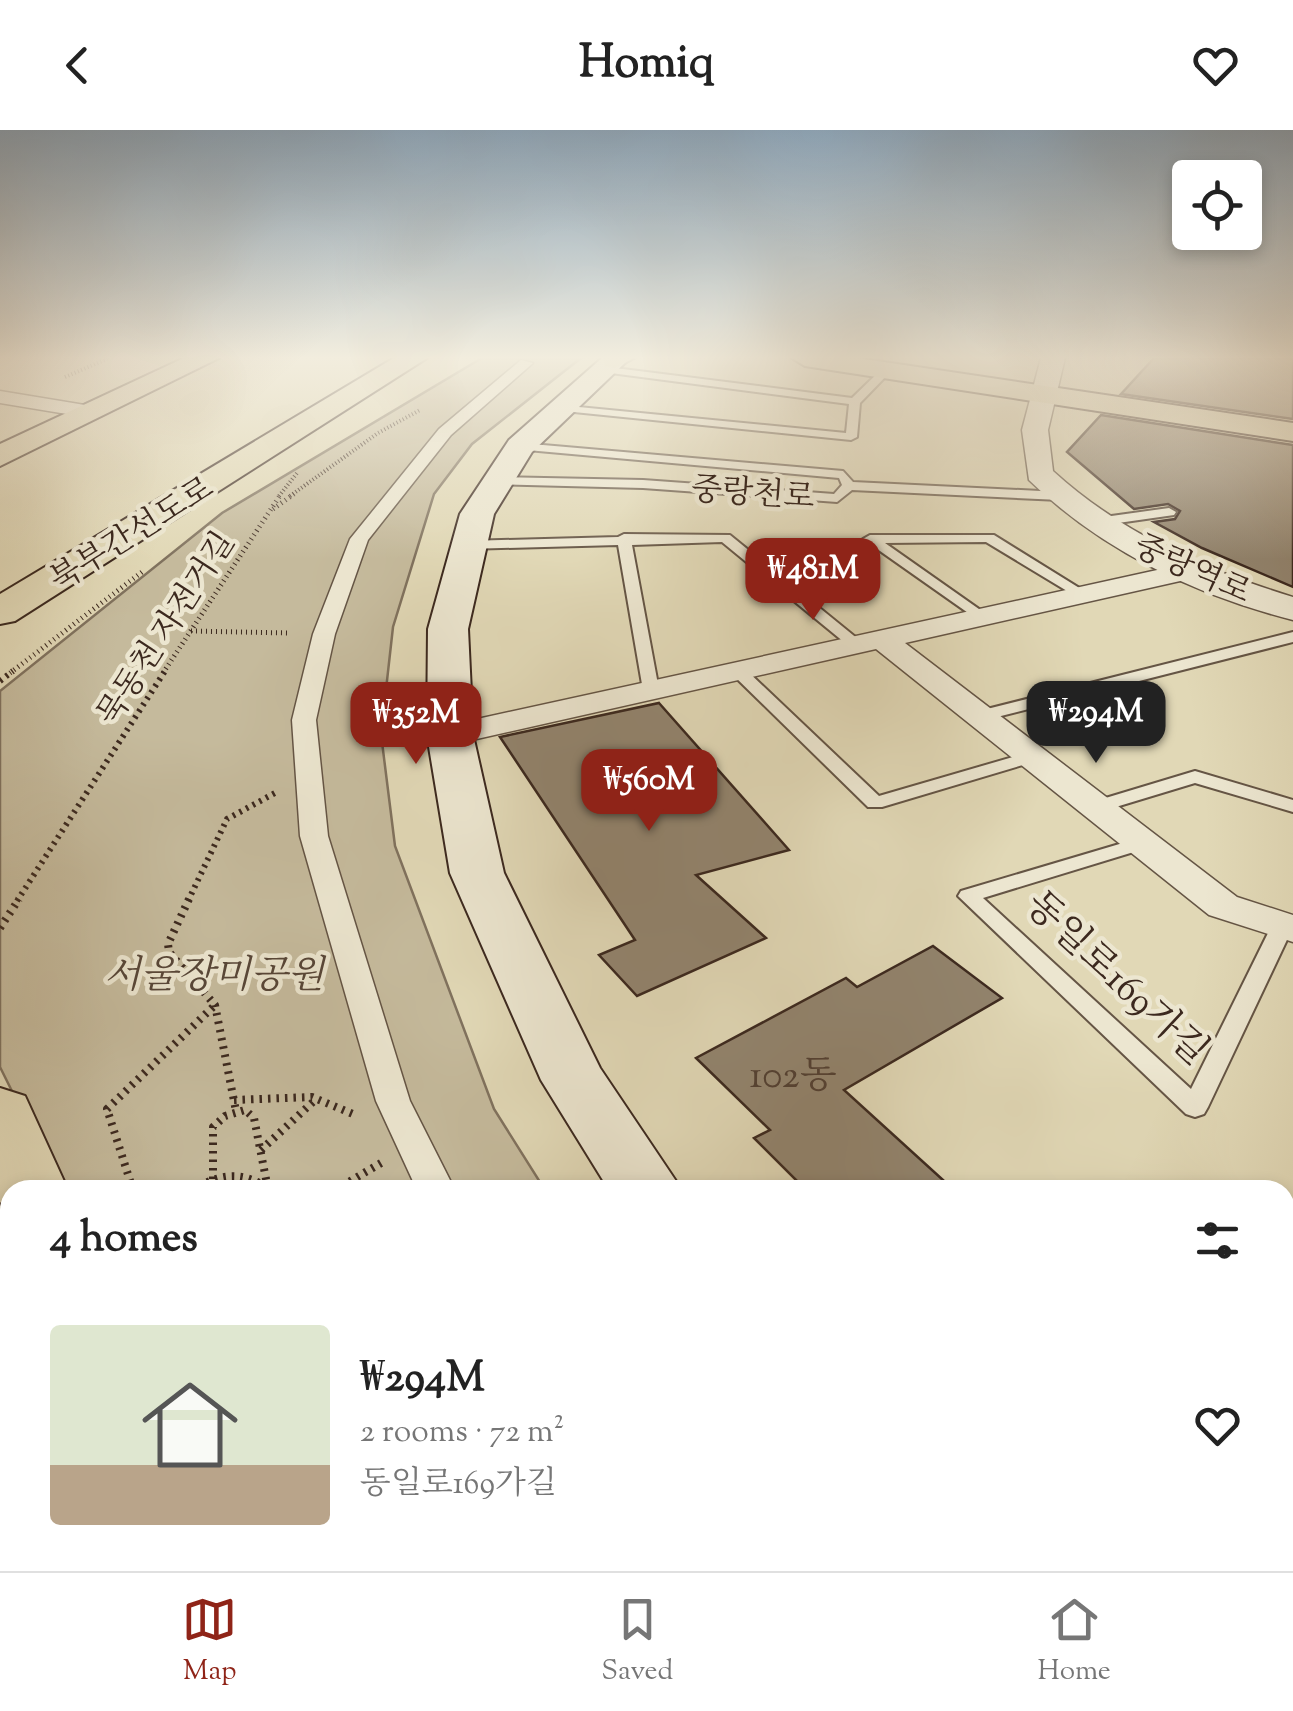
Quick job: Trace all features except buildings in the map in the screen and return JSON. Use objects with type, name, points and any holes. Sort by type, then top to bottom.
[{"type":"main road","points":[[0,456],[64,425]]},
{"type":"main road","name":"북부간선도로","points":[[0,583],[266,425]]},
{"type":"main road","name":"북부간선도로","points":[[0,612],[304,425]]},
{"type":"main road","points":[[543,425],[508,464],[466,545],[448,629],[450,734],[476,873],[574,1080],[640,1180]]},
{"type":"main road","points":[[1264,425],[1293,432]]},
{"type":"main road","points":[[0,1115],[27,1180]]},
{"type":"street","points":[[431,1180],[393,1100],[314,836],[304,720],[324,634],[360,539],[390,495],[453,425]]},
{"type":"street","name":"중랑역로","points":[[1039,425],[1034,451],[1039,474],[1060,496],[1097,522],[1189,571],[1292,613]]},
{"type":"street","points":[[450,734],[1189,571]]},
{"type":"street","name":"동일로169가길","points":[[868,642],[981,716],[1223,906],[1288,927]]},
{"type":"lane","name":"중랑천로","points":[[738,425],[851,436],[852,425]]},
{"type":"lane","name":"중랑천로","points":[[508,464],[843,475],[849,486],[837,498],[642,484],[508,464]]},
{"type":"lane","points":[[849,486],[1060,496]]},
{"type":"lane","name":"중랑역로","points":[[1097,522],[1169,512]]},
{"type":"lane","points":[[624,538],[651,690]]},
{"type":"lane","name":"중랑천로","points":[[466,545],[725,538],[868,642]]},
{"type":"lane","points":[[981,616],[870,539],[988,538],[1082,594]]},
{"type":"lane","name":"중랑역로","points":[[981,716],[1292,613]]},
{"type":"lane","points":[[737,670],[875,803],[1030,757]]},
{"type":"lane","points":[[1096,806],[1195,777],[1293,806]]},
{"type":"lane","name":"동일로169가길","points":[[1143,843],[968,896],[1195,1107],[1288,927]]},
{"type":"path","points":[[264,516],[393,425]]},
{"type":"path","name":"묵동천 자전거길","points":[[0,928],[264,516],[306,465]]},
{"type":"path","points":[[190,630],[324,634]]},
{"type":"path","points":[[236,1111],[215,1005],[169,952],[168,944],[227,819],[309,777]]},
{"type":"path","points":[[130,1180],[107,1109],[215,1005]]},
{"type":"path","points":[[234,1100],[270,1094],[315,1100],[352,1111],[364,1131]]},
{"type":"path","points":[[260,1151],[315,1100]]},
{"type":"path","points":[[256,1180],[248,1174],[213,1180],[213,1127],[236,1111],[251,1113],[267,1180]]},
{"type":"path","points":[[352,1180],[414,1144]]},
{"type":"path","points":[[372,1147],[381,1163]]},
{"type":"green space","name":"서울장미공원","points":[[369,425],[496,425],[472,444],[434,494],[393,627],[381,734],[395,846],[494,1109],[539,1180],[56,1180],[0,1067],[0,691],[222,513]]}]
